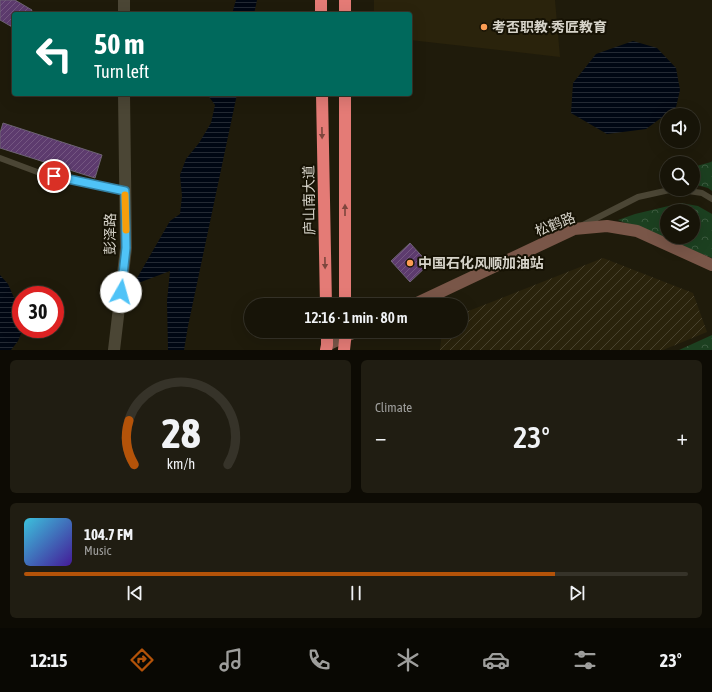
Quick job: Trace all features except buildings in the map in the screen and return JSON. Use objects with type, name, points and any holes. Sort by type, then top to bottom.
[{"type":"highway","points":[[321,0],[321,12]]},
{"type":"highway","points":[[344,0],[345,12]]},
{"type":"highway","name":"庐山南大道","points":[[322,96],[326,298]]},
{"type":"highway","points":[[345,96],[346,298]]},
{"type":"highway","points":[[344,350],[346,338]]},
{"type":"main road","name":"松鹤路","points":[[428,298],[574,229],[607,226],[637,231],[712,264]]},
{"type":"main road","points":[[327,348],[341,338]]},
{"type":"street","points":[[124,0],[124,12]]},
{"type":"street","name":"彭泽路","points":[[114,350],[126,248],[124,96]]},
{"type":"lane","points":[[0,158],[40,173],[125,191]]},
{"type":"lane","points":[[574,229],[638,197],[660,192]]},
{"type":"lane","points":[[700,193],[712,200]]},
{"type":"shaded area","points":[[236,0],[257,0],[254,12],[233,12]]},
{"type":"shaded area","name":"考否职教·秀匠教育","points":[[374,0],[555,0],[560,57],[412,40],[412,12],[374,12]]},
{"type":"shaded area","points":[[633,41],[657,48],[676,68],[680,90],[676,107],[660,108],[660,119],[646,129],[607,134],[571,113],[573,83],[596,54]]},
{"type":"shaded area","points":[[208,96],[237,96],[184,350],[168,350],[167,301],[170,271],[133,285],[170,221],[180,214],[182,196],[180,175],[186,159],[199,143],[211,123],[215,105]]},
{"type":"shaded area","points":[[603,258],[693,293],[707,332],[663,350],[440,350],[441,338],[468,338],[468,311]]},
{"type":"shaded area","points":[[0,275],[8,284],[12,293],[12,338],[19,338],[11,350],[0,350]]},
{"type":"green space","points":[[712,161],[712,191],[700,186],[700,165]]},
{"type":"green space","points":[[700,207],[712,214],[712,258],[677,244],[700,244]]},
{"type":"green space","points":[[660,208],[660,237],[618,220]]},
{"type":"green space","points":[[712,335],[712,350],[679,350]]},
{"type":"slow traffic","points":[[125,195],[126,230]]},
{"type":"place","name":"考否职教·秀匠教育","points":[[484,27]]},
{"type":"place","name":"中国石化风顺加油站","points":[[410,263]]},
{"type":"route","points":[[54,176],[125,191],[126,248],[121,292]]}]
